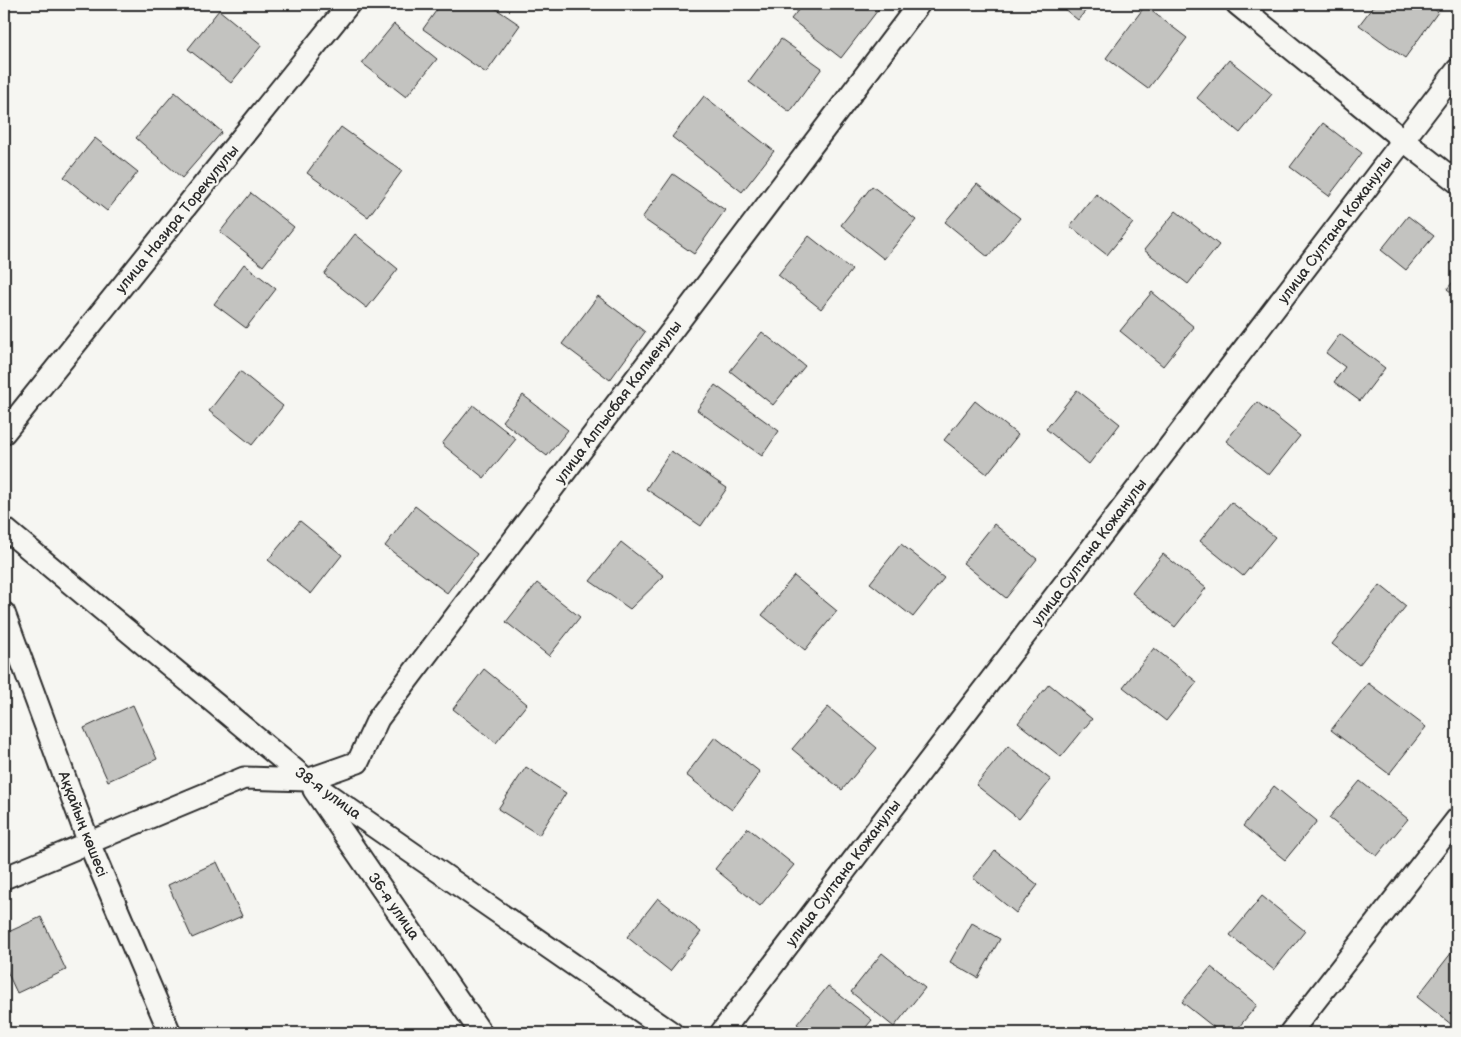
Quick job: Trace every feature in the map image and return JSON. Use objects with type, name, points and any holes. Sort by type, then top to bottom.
[{"type":"street","name":"улица Назира Торекулулы","points":[[4,433],[349,4]]},
{"type":"street","name":"улица Алпысбая Калменулы","points":[[307,780],[358,762],[378,719],[919,4]]},
{"type":"street","points":[[1237,4],[1457,182]]},
{"type":"street","name":"улица Султана Кожанулы","points":[[721,1033],[1457,70]]},
{"type":"street","name":"38-я улица","points":[[4,528],[307,780],[672,1033]]},
{"type":"street","name":"Аққайың көшесі","points":[[4,613],[89,843],[170,1033]]},
{"type":"street","points":[[4,878],[244,778],[307,780]]},
{"type":"street","name":"36-я улица","points":[[307,780],[481,1033]]},
{"type":"street","points":[[1290,1033],[1457,819]]},
{"type":"building","points":[[441,4],[489,4],[520,25],[486,73],[423,29]]},
{"type":"building","points":[[803,4],[877,4],[881,6],[841,58],[791,19]]},
{"type":"building","points":[[1058,4],[1091,4],[1078,20]]},
{"type":"building","points":[[1375,4],[1427,4],[1438,12],[1405,58],[1359,25]]},
{"type":"building","points":[[1145,6],[1187,38],[1148,89],[1106,58]]},
{"type":"building","points":[[219,10],[262,45],[231,83],[188,49]]},
{"type":"building","points":[[394,24],[437,59],[406,97],[362,63]]},
{"type":"building","points":[[781,39],[822,68],[790,112],[749,82]]},
{"type":"building","points":[[1229,60],[1272,94],[1240,133],[1197,98]]},
{"type":"building","points":[[175,92],[222,132],[182,178],[136,138]]},
{"type":"building","points":[[704,96],[774,151],[742,192],[672,137]]},
{"type":"building","points":[[1323,123],[1362,153],[1329,196],[1290,167]]},
{"type":"building","points":[[341,127],[402,171],[368,217],[307,173]]},
{"type":"building","points":[[95,138],[138,172],[107,211],[64,177]]},
{"type":"building","points":[[673,174],[725,210],[694,254],[642,218]]},
{"type":"building","points":[[977,184],[1020,218],[988,257],[945,222]]},
{"type":"building","points":[[872,186],[916,220],[884,259],[841,225]]},
{"type":"building","points":[[251,193],[294,227],[263,266],[220,232]]},
{"type":"building","points":[[1096,194],[1133,223],[1107,255],[1070,226]]},
{"type":"building","points":[[1176,211],[1219,245],[1188,284],[1144,250]]},
{"type":"building","points":[[1408,216],[1434,236],[1406,270],[1381,250]]},
{"type":"building","points":[[355,234],[398,269],[367,308],[324,274]]},
{"type":"building","points":[[809,236],[852,270],[821,309],[778,275]]},
{"type":"building","points":[[244,264],[276,289],[246,328],[214,304]]},
{"type":"building","points":[[1457,277],[1457,297],[1447,289]]},
{"type":"building","points":[[1152,292],[1194,327],[1163,366],[1120,331]]},
{"type":"building","points":[[598,296],[645,332],[610,380],[562,344]]},
{"type":"building","points":[[762,332],[805,366],[773,405],[730,371]]},
{"type":"building","points":[[1340,334],[1385,368],[1360,401],[1334,382],[1345,367],[1326,353]]},
{"type":"building","points":[[240,371],[283,406],[252,445],[209,411]]},
{"type":"building","points":[[715,385],[779,431],[762,456],[697,410]]},
{"type":"building","points":[[1077,390],[1120,424],[1089,464],[1046,429]]},
{"type":"building","points":[[523,395],[568,430],[547,456],[502,421]]},
{"type":"building","points":[[975,401],[1018,435],[987,474],[944,440]]},
{"type":"building","points":[[1257,402],[1300,436],[1269,475],[1226,441]]},
{"type":"building","points":[[473,405],[516,439],[484,478],[442,444]]},
{"type":"building","points":[[671,451],[727,488],[701,526],[646,489]]},
{"type":"building","points":[[1231,502],[1275,537],[1243,576],[1200,541]]},
{"type":"building","points":[[415,506],[477,554],[447,593],[385,546]]},
{"type":"building","points":[[300,521],[342,555],[311,594],[268,560]]},
{"type":"building","points":[[994,524],[1037,559],[1006,598],[963,563]]},
{"type":"building","points":[[621,542],[664,576],[630,609],[590,581]]},
{"type":"building","points":[[901,544],[944,578],[913,617],[870,583]]},
{"type":"building","points":[[1163,554],[1206,588],[1175,627],[1132,593]]},
{"type":"building","points":[[794,576],[837,611],[805,650],[762,615]]},
{"type":"building","points":[[537,583],[580,617],[549,656],[506,622]]},
{"type":"building","points":[[1380,585],[1406,606],[1359,665],[1332,644]]},
{"type":"building","points":[[1154,648],[1197,682],[1166,721],[1123,687]]},
{"type":"building","points":[[484,669],[527,704],[496,743],[453,709]]},
{"type":"building","points":[[1368,683],[1426,727],[1389,774],[1331,730]]},
{"type":"building","points":[[1049,684],[1092,719],[1061,757],[1018,723]]},
{"type":"building","points":[[133,705],[157,759],[108,781],[84,728]]},
{"type":"building","points":[[828,707],[877,748],[842,790],[792,749]]},
{"type":"building","points":[[715,737],[760,772],[732,810],[686,775]]},
{"type":"building","points":[[1008,746],[1051,780],[1019,819],[976,785]]},
{"type":"building","points":[[526,767],[566,793],[539,835],[498,809]]},
{"type":"building","points":[[1360,781],[1408,819],[1377,856],[1329,818]]},
{"type":"building","points":[[1274,786],[1317,821],[1285,860],[1243,826]]},
{"type":"building","points":[[748,828],[794,865],[760,906],[715,869]]},
{"type":"building","points":[[995,851],[1038,885],[1016,913],[973,878]]},
{"type":"building","points":[[217,862],[242,916],[192,938],[168,885]]},
{"type":"building","points":[[1262,896],[1305,931],[1274,970],[1230,935]]},
{"type":"building","points":[[658,898],[701,932],[670,971],[627,937]]},
{"type":"building","points":[[41,917],[66,970],[17,993],[4,965],[4,934]]},
{"type":"building","points":[[972,923],[1000,939],[978,978],[950,962]]},
{"type":"building","points":[[1452,952],[1457,956],[1457,1029],[1417,997]]},
{"type":"building","points":[[882,953],[925,988],[894,1027],[851,992]]},
{"type":"building","points":[[1211,967],[1257,1005],[1234,1033],[1221,1033],[1182,1002]]},
{"type":"building","points":[[828,986],[872,1020],[861,1033],[808,1033],[797,1024]]},
{"type":"building","points":[[1389,1025],[1400,1033],[1382,1033]]}]
